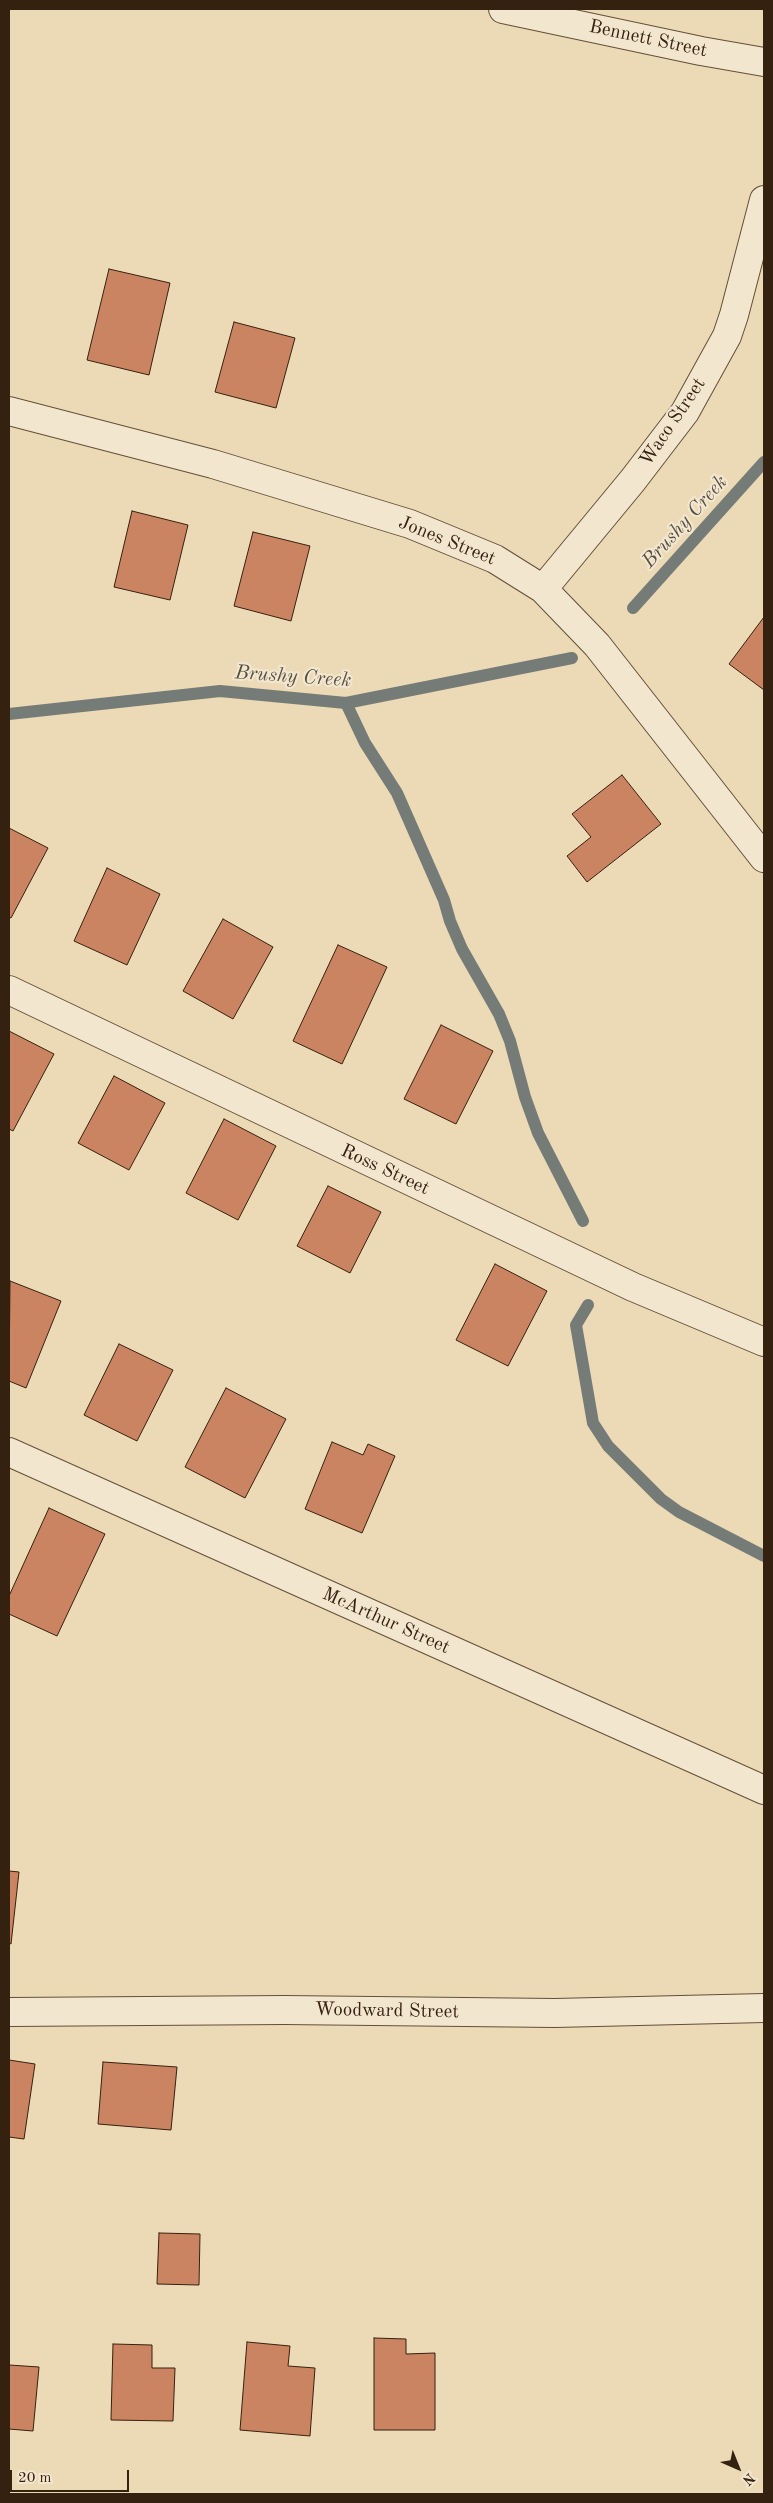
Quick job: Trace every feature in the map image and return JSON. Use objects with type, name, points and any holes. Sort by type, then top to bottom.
[{"type":"street","name":"Bennett Street","points":[[503,9],[701,51],[764,62]]},
{"type":"street","name":"Waco Street","points":[[543,589],[633,480],[685,412],[727,336],[734,316],[764,200]]},
{"type":"street","name":"Jones Street","points":[[9,411],[213,464],[410,524],[495,559],[543,589],[597,645],[764,858]]},
{"type":"street","name":"Ross Street","points":[[9,990],[633,1287],[764,1342]]},
{"type":"street","name":"McArthur Street","points":[[9,1452],[764,1790]]},
{"type":"street","name":"Woodward Street","points":[[9,2012],[284,2010],[555,2013],[764,2008]]},
{"type":"building","points":[[109,269],[170,283],[149,375],[87,360]]},
{"type":"building","points":[[234,322],[295,338],[276,408],[215,392]]},
{"type":"building","points":[[132,511],[188,525],[170,600],[114,587]]},
{"type":"building","points":[[253,532],[310,546],[291,621],[234,606]]},
{"type":"building","points":[[764,617],[764,690],[729,664]]},
{"type":"building","points":[[622,775],[661,824],[587,882],[567,856],[591,837],[572,814]]},
{"type":"building","points":[[9,828],[48,848],[11,918],[9,917]]},
{"type":"building","points":[[107,868],[160,894],[127,965],[74,941]]},
{"type":"building","points":[[223,919],[273,947],[233,1019],[183,991]]},
{"type":"building","points":[[338,945],[387,967],[342,1064],[293,1041]]},
{"type":"building","points":[[441,1025],[493,1051],[456,1124],[404,1099]]},
{"type":"building","points":[[9,1031],[54,1054],[13,1131],[9,1129]]},
{"type":"building","points":[[114,1076],[165,1103],[129,1170],[78,1143]]},
{"type":"building","points":[[224,1119],[276,1146],[238,1220],[186,1193]]},
{"type":"building","points":[[328,1186],[381,1212],[350,1273],[297,1246]]},
{"type":"building","points":[[495,1264],[547,1291],[508,1366],[456,1340]]},
{"type":"building","points":[[10,1281],[61,1301],[26,1388],[9,1381]]},
{"type":"building","points":[[119,1344],[173,1370],[137,1441],[84,1415]]},
{"type":"building","points":[[226,1388],[286,1419],[245,1498],[185,1467]]},
{"type":"building","points":[[332,1442],[363,1455],[368,1444],[395,1456],[362,1533],[305,1509]]},
{"type":"building","points":[[49,1508],[105,1534],[57,1636],[9,1614],[9,1596]]},
{"type":"building","points":[[9,1871],[19,1872],[11,1944],[9,1943]]},
{"type":"building","points":[[9,2060],[35,2064],[24,2139],[9,2137]]},
{"type":"building","points":[[103,2062],[177,2067],[171,2130],[98,2124]]},
{"type":"building","points":[[159,2233],[200,2234],[199,2285],[157,2284]]},
{"type":"building","points":[[374,2338],[406,2339],[406,2354],[435,2353],[435,2430],[374,2430]]},
{"type":"building","points":[[247,2342],[290,2346],[288,2366],[315,2368],[310,2436],[240,2430]]},
{"type":"building","points":[[113,2344],[152,2345],[152,2368],[175,2368],[173,2421],[111,2420]]},
{"type":"building","points":[[9,2365],[39,2367],[33,2431],[9,2429]]},
{"type":"waterway","name":"Brushy Creek","points":[[633,608],[764,462]]},
{"type":"waterway","name":"Brushy Creek","points":[[9,714],[220,691],[346,703],[572,658]]},
{"type":"waterway","points":[[346,703],[365,743],[397,793],[444,900],[450,921],[462,949],[499,1014],[510,1041],[525,1097],[538,1133],[583,1221]]},
{"type":"waterway","points":[[588,1305],[576,1325],[593,1423],[608,1446],[661,1499],[679,1512],[764,1556]]}]
